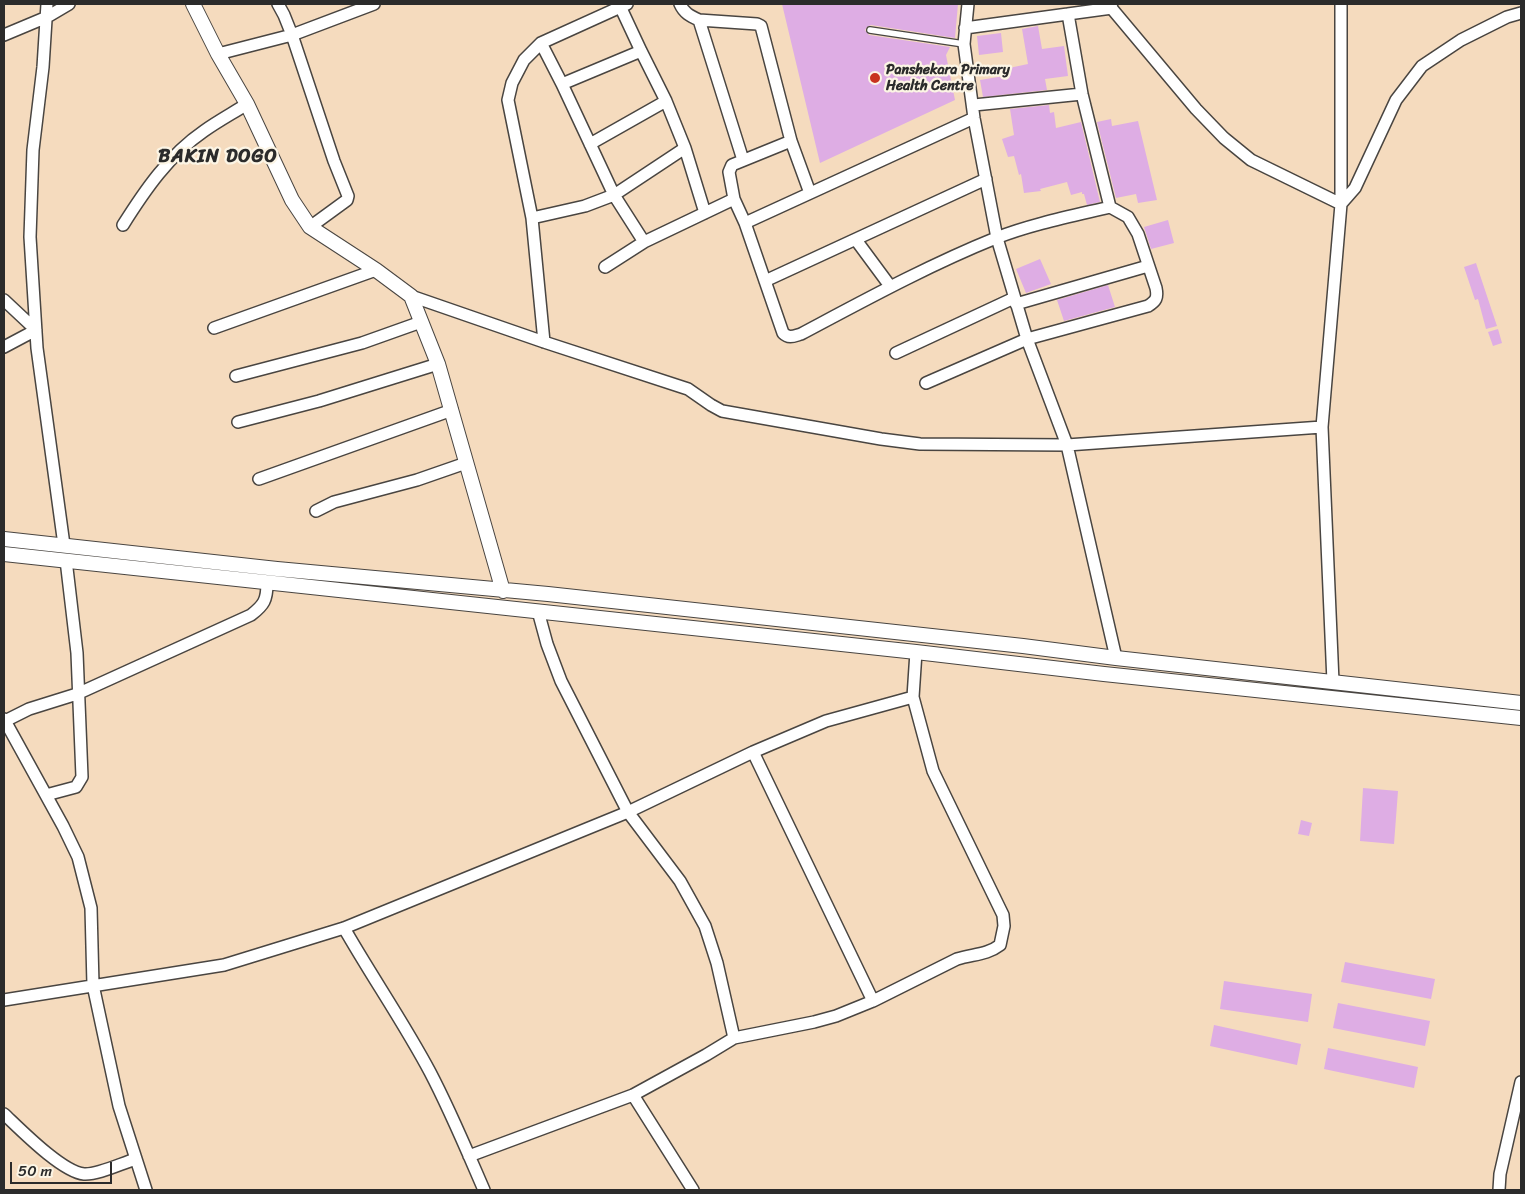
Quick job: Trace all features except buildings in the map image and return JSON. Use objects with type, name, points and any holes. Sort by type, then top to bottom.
[{"type":"street","points":[[47,4],[33,150],[30,237],[36,330],[64,544]]},
{"type":"street","points":[[4,35],[47,17],[69,4]]},
{"type":"street","points":[[193,4],[218,54],[247,104],[292,200],[310,227],[376,270],[411,296],[688,389],[722,411],[881,439],[920,444],[1067,445],[1322,427]]},
{"type":"street","points":[[278,4],[292,35],[348,198],[310,227]]},
{"type":"street","points":[[218,54],[292,35],[350,8],[374,4]]},
{"type":"street","points":[[544,342],[532,218],[508,100],[512,83],[524,60],[541,43],[622,4],[685,148],[705,213]]},
{"type":"street","points":[[680,4],[688,15],[699,20],[757,24],[761,26],[791,141],[810,193]]},
{"type":"street","points":[[968,4],[964,44],[974,106],[974,118],[997,238],[1027,339],[1067,445],[1116,658]]},
{"type":"street","points":[[1333,682],[1322,427],[1341,204],[1341,4]]},
{"type":"street","points":[[965,28],[1068,14],[1110,6],[1196,109],[1224,138],[1251,160],[1341,204]]},
{"type":"street","points":[[1341,204],[1355,188],[1396,100],[1422,66],[1460,40],[1507,17],[1521,13]]},
{"type":"street","points":[[1068,14],[1082,94],[1110,207]]},
{"type":"street","points":[[699,20],[743,160]]},
{"type":"street","points":[[541,43],[614,195],[644,242]]},
{"type":"street","points":[[562,84],[641,51]]},
{"type":"street","points":[[974,106],[1082,94]]},
{"type":"street","points":[[590,144],[666,101]]},
{"type":"street","points":[[123,225],[146,188],[176,155],[203,132],[247,104]]},
{"type":"street","points":[[745,224],[974,118]]},
{"type":"street","points":[[791,141],[743,160],[732,165],[730,168],[734,199],[745,224],[783,333],[786,336],[792,337],[801,334],[890,286],[997,238],[1049,222],[1110,207],[1128,217],[1138,234],[1158,296],[1148,306],[1027,339],[926,383]]},
{"type":"street","points":[[532,218],[585,206],[614,195],[685,148]]},
{"type":"street","points":[[765,281],[986,179]]},
{"type":"street","points":[[605,267],[644,242],[734,199]]},
{"type":"street","points":[[856,240],[890,286]]},
{"type":"street","points":[[896,353],[1015,301],[1148,266]]},
{"type":"street","points":[[214,328],[376,270]]},
{"type":"street","points":[[411,296],[438,364],[503,591]]},
{"type":"street","points":[[4,300],[36,330]]},
{"type":"street","points":[[236,376],[362,343],[421,322]]},
{"type":"street","points":[[4,347],[36,330]]},
{"type":"street","points":[[238,422],[438,364]]},
{"type":"street","points":[[259,480],[452,410]]},
{"type":"street","points":[[316,511],[334,502],[417,480],[466,463]]},
{"type":"street","points":[[4,539],[503,591],[558,595],[1023,646],[1521,704]]},
{"type":"street","points":[[121,566],[122,552]]},
{"type":"street","points":[[4,554],[1521,718]]},
{"type":"street","points":[[46,795],[76,787],[82,777],[77,694],[77,653],[66,560]]},
{"type":"street","points":[[146,1190],[119,1106],[93,985],[91,908],[78,857],[4,720],[29,709],[77,694],[251,615],[263,606],[267,593],[267,583]]},
{"type":"street","points":[[538,611],[547,644],[561,681],[628,812],[680,881],[706,926],[718,963],[734,1038]]},
{"type":"street","points":[[469,1156],[633,1095],[706,1056],[734,1038],[836,1016],[873,1001],[957,959],[984,954],[1000,945],[1003,935],[1003,915],[933,771],[913,697],[916,652]]},
{"type":"street","points":[[1414,707],[1417,692]]},
{"type":"street","points":[[4,1000],[224,965],[344,928],[628,812],[753,752],[826,721],[913,697]]},
{"type":"street","points":[[753,752],[873,1001]]},
{"type":"street","points":[[344,928],[404,1026],[430,1073],[484,1190]]},
{"type":"street","points":[[1499,1190],[1500,1174],[1521,1082]]},
{"type":"street","points":[[633,1095],[693,1190]]},
{"type":"street","points":[[4,1114],[39,1147],[73,1171],[84,1174],[93,1173],[136,1159]]},
{"type":"lane","points":[[870,30],[964,44]]},
{"type":"place","name":"Panshekara Primary Health Centre","points":[[875,78]]},
{"type":"district","name":"BAKIN DOGO","points":[[218,157]]}]
